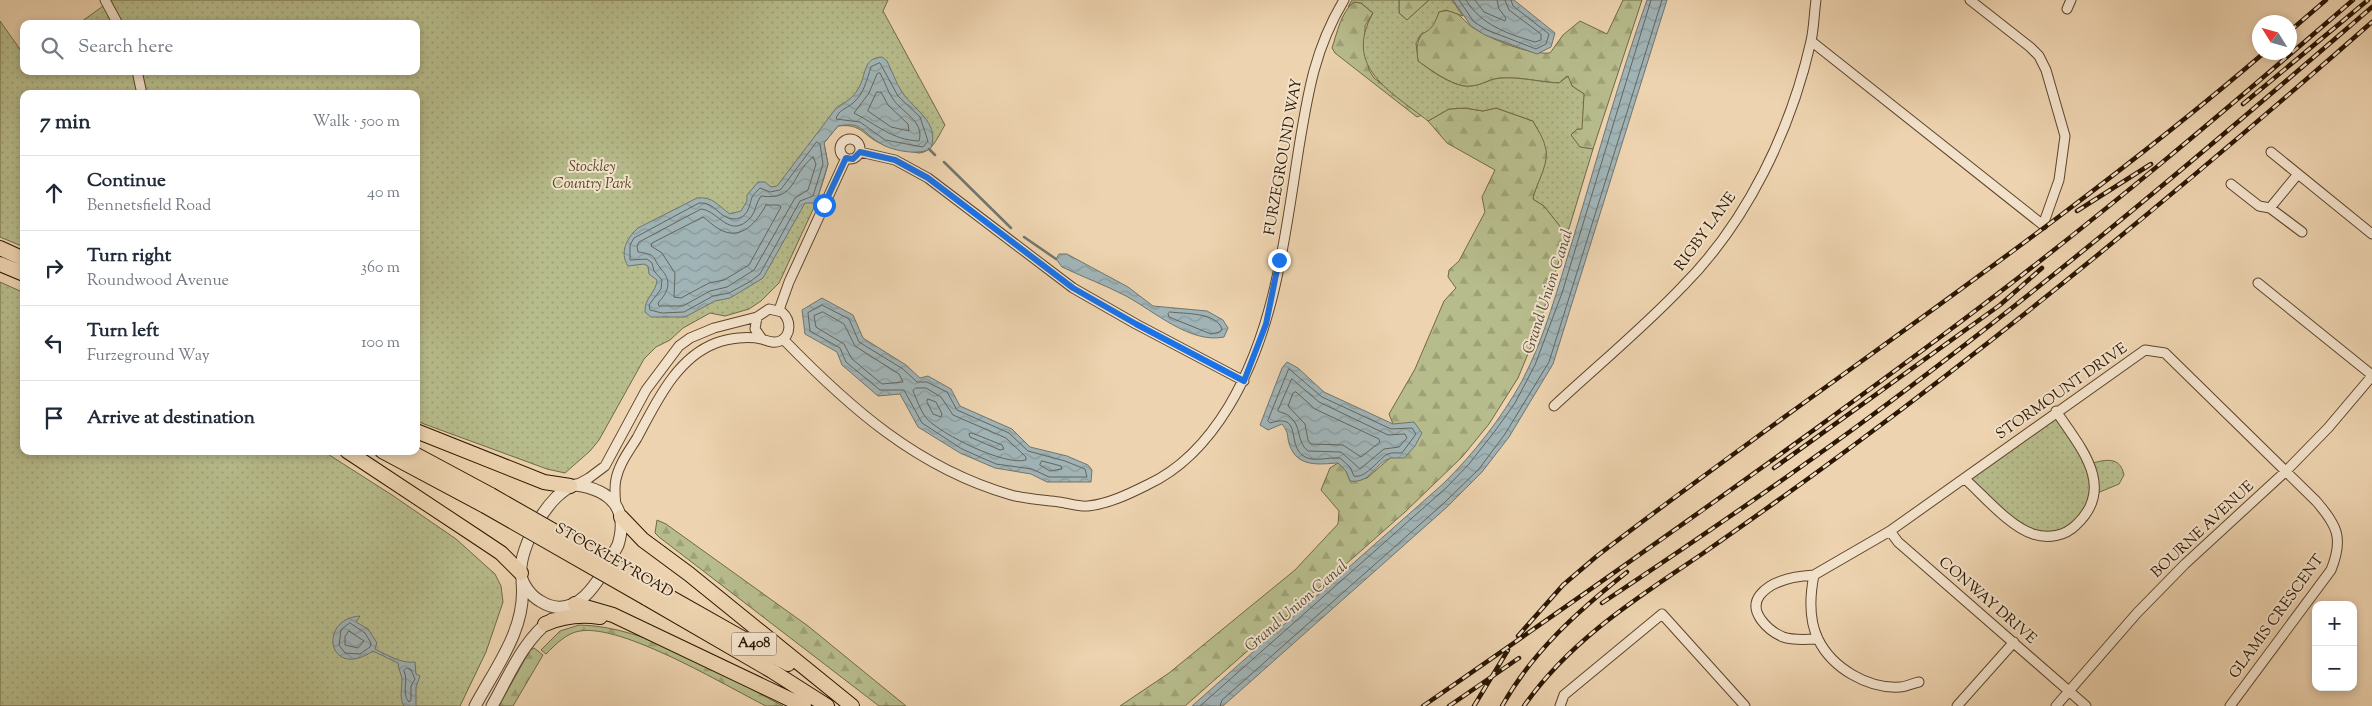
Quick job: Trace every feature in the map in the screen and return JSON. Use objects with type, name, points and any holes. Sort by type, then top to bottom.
[{"type":"main road","points":[[0,248],[20,257]]},
{"type":"main road","points":[[0,264],[20,272]]},
{"type":"main road","points":[[420,433],[544,482],[573,486]]},
{"type":"main road","points":[[353,455],[501,553],[521,575]]},
{"type":"main road","name":"STOCKLEY ROAD","points":[[391,455],[488,500]]},
{"type":"main road","name":"STOCKLEY ROAD","points":[[415,455],[488,500],[649,592],[827,706]]},
{"type":"main road","points":[[619,512],[643,540],[689,574],[852,706]]},
{"type":"main road","name":"STOCKLEY ROAD","points":[[649,592],[774,655],[852,706]]},
{"type":"main road","points":[[572,605],[613,615],[804,706]]},
{"type":"main road","points":[[545,624],[559,618],[588,615],[651,632]]},
{"type":"street","points":[[105,0],[116,20]]},
{"type":"street","name":"FURZEGROUND WAY","points":[[783,339],[856,409],[883,431],[949,472],[1013,495],[1086,506],[1132,492],[1164,477],[1205,442],[1244,381],[1257,349],[1273,294],[1315,61],[1333,18],[1344,0]]},
{"type":"street","name":"RIGBY LANE","points":[[1554,406],[1683,287],[1737,219],[1768,163],[1790,110],[1811,41],[1816,0]]},
{"type":"street","points":[[1811,41],[2043,224],[2059,180],[2065,136],[2046,70],[2039,56],[1970,0]]},
{"type":"street","points":[[138,75],[141,90]]},
{"type":"street","points":[[852,139],[858,142],[860,152],[853,159],[846,158],[840,151],[841,145],[846,140],[852,139]]},
{"type":"street","points":[[860,152],[895,160],[928,178],[1073,288],[1244,381]]},
{"type":"street","points":[[2271,152],[2372,234]]},
{"type":"street","points":[[779,310],[789,282],[846,158]]},
{"type":"street","points":[[2270,208],[2298,174]]},
{"type":"street","points":[[2231,184],[2259,206],[2270,208],[2302,232]]},
{"type":"street","points":[[2258,283],[2372,376]]},
{"type":"street","points":[[475,706],[517,630],[522,612],[522,557],[547,508],[558,493],[593,476],[605,466],[646,390],[679,346],[690,338],[714,328],[757,317],[764,310],[779,310],[789,321],[788,333],[783,339],[775,342],[762,339],[738,338],[717,342],[688,361],[661,395],[620,468],[616,484],[619,512],[618,545],[595,587],[545,624],[528,643],[492,706]]},
{"type":"street","points":[[757,317],[756,329],[762,339]]},
{"type":"street","name":"STORMOUNT DRIVE","points":[[1818,639],[1797,640],[1782,637],[1763,623],[1757,614],[1756,605],[1760,595],[1773,586],[1800,576],[1814,575],[1890,531],[1965,479],[2056,411],[2145,350],[2165,353],[2286,471]]},
{"type":"street","name":"BOURNE AVENUE","points":[[2056,706],[2136,613],[2178,571],[2286,471],[2328,428],[2372,376]]},
{"type":"street","points":[[1965,479],[2013,523],[2033,534],[2055,536],[2069,532],[2086,516],[2095,494],[2095,476],[2083,451],[2056,411]]},
{"type":"street","name":"GLAMIS CRESCENT","points":[[2230,706],[2331,570],[2337,555],[2337,530],[2331,517],[2286,471]]},
{"type":"street","points":[[573,486],[603,492],[619,512]]},
{"type":"street","name":"CONWAY DRIVE","points":[[1890,531],[1898,542],[2086,706]]},
{"type":"street","points":[[521,575],[526,587],[539,601],[552,606],[572,605]]},
{"type":"street","points":[[1814,575],[1810,592],[1818,639],[1837,663],[1861,680],[1877,685],[1901,687],[1919,682]]},
{"type":"street","points":[[1560,706],[1564,695],[1662,614],[1746,706]]},
{"type":"street","points":[[1957,706],[2014,642]]},
{"type":"green space","name":"Stockley Country Park","points":[[105,0],[888,0],[883,11],[945,125],[932,147],[919,153],[884,145],[853,127],[838,126],[824,143],[828,164],[816,203],[779,283],[761,301],[749,309],[725,316],[710,313],[683,328],[670,340],[656,347],[644,359],[599,440],[590,451],[565,473],[547,469],[420,422],[420,90],[20,90],[20,245],[0,237],[0,21],[20,49],[20,75],[420,75],[420,20],[84,20],[106,4]]},
{"type":"green space","points":[[1352,0],[1399,0],[1399,13],[1407,20],[1429,0],[1452,0],[1463,16],[1446,10],[1439,12],[1433,25],[1421,34],[1416,43],[1418,61],[1430,70],[1459,85],[1472,86],[1502,78],[1559,83],[1568,76],[1572,86],[1584,94],[1582,129],[1577,129],[1571,135],[1580,147],[1593,149],[1567,235],[1544,206],[1533,199],[1545,166],[1546,152],[1543,139],[1533,121],[1496,108],[1483,111],[1465,108],[1449,109],[1428,121],[1400,100],[1375,77],[1367,64],[1363,49],[1365,32],[1373,13],[1361,3],[1354,2],[1348,7]]},
{"type":"green space","points":[[1399,0],[1429,0],[1407,20],[1399,13]]},
{"type":"green space","points":[[1623,0],[1642,0],[1593,149],[1579,147],[1571,135],[1577,129],[1581,129],[1584,94],[1572,86],[1567,76],[1559,83],[1502,78],[1466,86],[1451,82],[1418,61],[1417,51],[1420,38],[1439,12],[1454,12],[1472,27],[1499,41],[1521,49],[1550,53],[1563,35],[1580,21],[1607,34]]},
{"type":"green space","points":[[1354,2],[1361,3],[1373,13],[1365,26],[1369,70],[1374,78],[1422,115],[1417,117],[1335,53],[1332,48],[1340,23],[1346,11]]},
{"type":"green space","points":[[1465,108],[1483,111],[1496,108],[1533,121],[1544,139],[1547,153],[1545,166],[1533,199],[1544,206],[1567,235],[1537,332],[1518,378],[1489,424],[1462,457],[1405,512],[1185,706],[1120,706],[1169,673],[1295,570],[1338,524],[1339,511],[1321,490],[1330,468],[1338,463],[1346,471],[1350,481],[1367,478],[1390,458],[1393,424],[1389,414],[1415,369],[1444,301],[1456,288],[1448,277],[1449,270],[1459,261],[1485,212],[1482,197],[1495,170],[1447,143],[1428,121],[1449,109]]},
{"type":"green space","points":[[0,282],[20,291],[20,455],[329,455],[456,539],[495,574],[501,586],[503,602],[486,652],[460,706],[0,706]]},
{"type":"green space","points":[[2056,411],[2089,464],[2111,460],[2119,464],[2124,475],[2119,484],[2095,494],[2069,532],[2033,534],[1965,479]]},
{"type":"green space","points":[[657,520],[666,524],[808,626],[906,706],[879,706],[659,537],[655,533]]},
{"type":"green space","points":[[579,625],[605,627],[658,643],[710,667],[783,706],[766,706],[700,671],[647,646],[599,631],[575,632],[561,640],[546,654],[541,650],[560,631]]},
{"type":"green space","points":[[534,648],[543,655],[513,706],[499,706],[530,650]]},
{"type":"water","points":[[1453,0],[1514,0],[1555,33],[1551,47],[1537,54],[1485,35],[1471,26]]},
{"type":"water","points":[[1647,0],[1667,0],[1553,364],[1509,437],[1482,472],[1447,507],[1223,706],[1192,706],[1444,483],[1476,448],[1505,409],[1522,381],[1538,347]]},
{"type":"water","points":[[882,57],[887,61],[902,92],[929,123],[933,139],[931,148],[921,152],[901,151],[879,143],[857,126],[838,126],[824,143],[828,164],[816,203],[805,203],[763,278],[730,298],[715,301],[685,317],[651,317],[645,312],[646,303],[655,289],[657,280],[649,274],[648,266],[644,264],[628,266],[625,261],[624,250],[634,232],[638,228],[697,198],[711,200],[730,214],[741,211],[747,201],[747,195],[758,182],[765,182],[771,187],[777,186],[837,107],[849,100],[856,92],[871,60]]},
{"type":"water","points":[[1059,254],[1067,254],[1128,287],[1153,306],[1207,311],[1223,320],[1228,328],[1224,337],[1198,336],[1173,325],[1126,296],[1062,267],[1056,259]]},
{"type":"water","points":[[822,298],[853,315],[863,338],[906,365],[920,378],[928,376],[951,389],[960,406],[1012,429],[1030,447],[1067,456],[1088,465],[1092,470],[1091,482],[1047,482],[1031,474],[995,468],[960,453],[918,427],[900,394],[878,396],[842,365],[837,352],[805,334],[802,310]]},
{"type":"water","points":[[1287,362],[1298,368],[1324,392],[1393,424],[1414,422],[1422,433],[1415,446],[1404,458],[1391,458],[1380,464],[1368,476],[1357,481],[1350,481],[1346,471],[1338,463],[1317,464],[1298,458],[1290,446],[1287,433],[1282,424],[1268,430],[1260,425],[1282,368]]},
{"type":"water","points":[[360,616],[356,622],[368,629],[377,643],[375,649],[400,660],[415,662],[416,674],[420,676],[416,687],[416,706],[404,706],[402,703],[402,678],[398,663],[373,651],[358,658],[346,659],[338,654],[333,646],[333,636],[338,627],[346,620]]},
{"type":"waterway","points":[[929,149],[935,155]]},
{"type":"waterway","points":[[944,162],[1011,228]]},
{"type":"waterway","points":[[1024,237],[1056,259]]},
{"type":"railway","points":[[2297,25],[2326,0]]},
{"type":"railway","points":[[1423,706],[1695,516],[1963,320],[2063,243],[2161,163],[2353,0]]},
{"type":"railway","points":[[2243,104],[2368,0]]},
{"type":"railway","points":[[1602,603],[1728,518],[1821,452],[1985,329],[2181,170],[2372,7]]},
{"type":"railway","points":[[1524,706],[1542,682],[1562,661],[1606,622],[1820,470],[1990,341],[2120,237],[2247,131],[2372,22]]},
{"type":"railway","points":[[1518,636],[1563,585],[1597,556],[1680,493],[2019,247],[2102,184],[2255,60]]},
{"type":"railway","points":[[2077,211],[2151,164]]},
{"type":"railway","points":[[1774,468],[2000,305],[2042,268]]},
{"type":"railway","points":[[1502,706],[1514,686],[1542,650],[1574,617],[1627,572]]},
{"type":"railway","points":[[1474,706],[1508,650]]},
{"type":"railway","points":[[1449,706],[1519,658]]},
{"type":"route","points":[[824,205],[846,158],[856,158],[860,152],[895,160],[928,178],[1073,288],[1100,305],[1244,381],[1266,324],[1279,260]]},
{"type":"water label","name":"Grand Union Canal","points":[[1549,292]]},
{"type":"water label","name":"Grand Union Canal","points":[[1297,607]]}]
